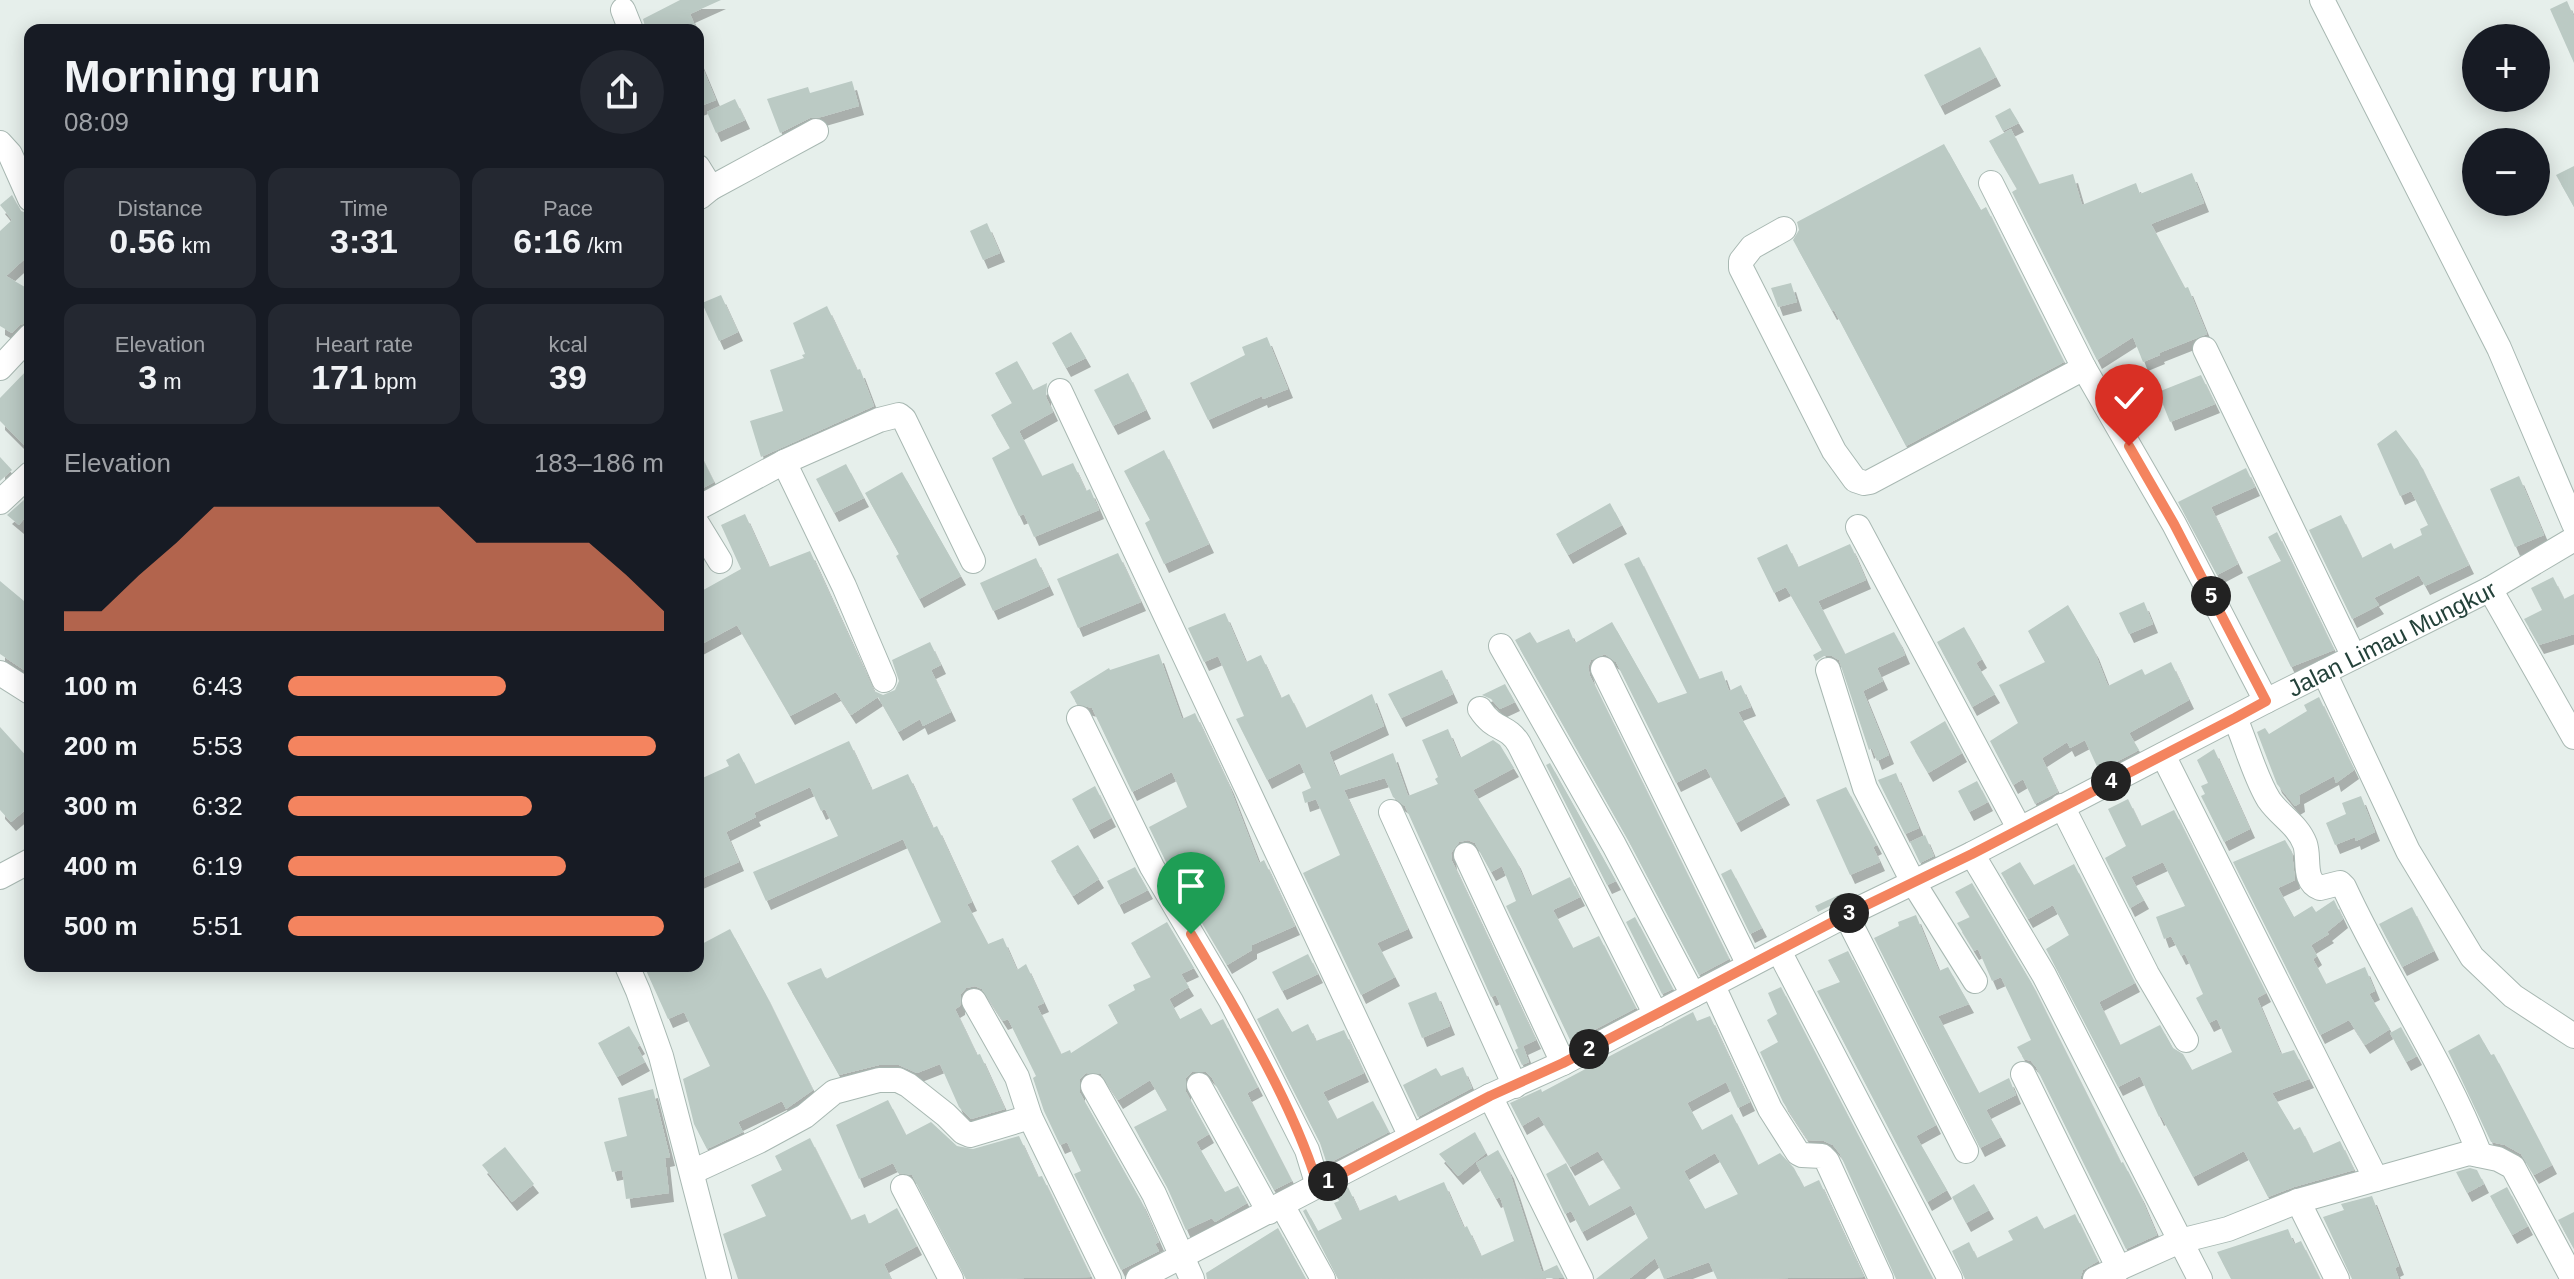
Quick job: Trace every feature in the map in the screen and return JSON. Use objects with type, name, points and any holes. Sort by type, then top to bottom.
[{"type":"street","points":[[2322,0],[2499,348],[2574,524]]},
{"type":"street","points":[[704,193],[816,131]]},
{"type":"street","points":[[0,143],[10,154],[24,186]]},
{"type":"street","points":[[1991,183],[2084,368],[2174,524],[2266,701]]},
{"type":"street","points":[[1784,229],[1752,247],[1741,261],[1741,268],[1834,451],[1855,480],[1870,482],[2084,368]]},
{"type":"street","points":[[0,368],[24,342]]},
{"type":"street","points":[[2205,349],[2354,657]]},
{"type":"street","points":[[1060,391],[1411,1137]]},
{"type":"street","points":[[704,505],[784,462],[879,420],[901,416],[973,561]]},
{"type":"street","points":[[784,462],[844,586],[884,680]]},
{"type":"street","points":[[0,502],[24,480]]},
{"type":"street","points":[[1858,527],[2019,828]]},
{"type":"street","points":[[704,535],[720,561]]},
{"type":"street","name":"Jalan Limau Mungkur","points":[[1138,1279],[1186,1268],[1275,1208],[2490,589],[2574,539]]},
{"type":"street","points":[[2490,589],[2574,737]]},
{"type":"street","points":[[1501,646],[1770,1109],[1798,1153],[1822,1156],[1827,1161],[1881,1279]]},
{"type":"street","points":[[1603,669],[1749,965]]},
{"type":"street","points":[[1828,670],[1865,788],[1913,882],[1975,981]]},
{"type":"street","points":[[2324,672],[2408,851],[2472,957],[2513,996],[2574,1036]]},
{"type":"street","points":[[0,673],[24,685]]},
{"type":"street","points":[[1480,709],[1488,721],[1511,733],[1519,744],[1656,1015]]},
{"type":"street","points":[[1079,718],[1152,867],[1231,1001],[1270,1077],[1307,1150],[1318,1186]]},
{"type":"street","points":[[2235,718],[2268,798],[2299,831],[2306,847],[2308,874],[2312,883],[2318,888],[2338,883],[2344,887],[2384,968],[2423,1036],[2480,1155]]},
{"type":"street","points":[[2163,755],[2376,1179]]},
{"type":"street","points":[[2062,806],[2147,974],[2186,1040]]},
{"type":"street","points":[[1391,812],[1515,1086]]},
{"type":"street","points":[[1972,854],[2044,975],[2200,1279]]},
{"type":"street","points":[[1466,855],[1563,1063]]},
{"type":"street","points":[[0,877],[24,864]]},
{"type":"street","points":[[1846,915],[1966,1151]]},
{"type":"street","points":[[1779,951],[1950,1279]]},
{"type":"street","points":[[630,972],[661,1056],[719,1279]]},
{"type":"street","points":[[974,1001],[1017,1077],[1030,1117],[1109,1279]]},
{"type":"street","points":[[2023,1074],[2119,1269]]},
{"type":"street","points":[[692,1172],[782,1129],[805,1116],[834,1092],[879,1080],[898,1080],[908,1085],[970,1135],[1030,1117]]},
{"type":"street","points":[[1199,1085],[1323,1279]]},
{"type":"street","points":[[1093,1086],[1154,1194],[1186,1268]]},
{"type":"street","points":[[1490,1096],[1581,1279]]},
{"type":"street","points":[[2095,1279],[2180,1241],[2228,1229],[2298,1201],[2469,1153],[2498,1159],[2513,1167],[2573,1279]]},
{"type":"street","points":[[903,1187],[951,1279]]},
{"type":"street","points":[[2298,1201],[2337,1279]]},
{"type":"building","points":[[680,0],[721,0],[690,14],[694,24],[644,24],[643,19]]},
{"type":"building","points":[[2567,1],[2574,17],[2574,63],[2550,9]]},
{"type":"building","points":[[1980,47],[1996,77],[1940,106],[1924,75]]},
{"type":"building","points":[[704,71],[716,100],[704,105]]},
{"type":"building","points":[[852,81],[859,106],[810,118],[780,133],[767,99],[808,87],[810,93]]},
{"type":"building","points":[[735,99],[745,120],[716,133],[707,112]]},
{"type":"building","points":[[2010,108],[2019,123],[2003,131],[1995,116]]},
{"type":"building","points":[[2011,129],[2039,184],[2073,174],[2082,205],[2136,183],[2140,194],[2192,173],[2204,203],[2151,224],[2185,288],[2188,287],[2207,334],[2143,362],[2133,337],[2097,360],[2012,192],[2017,189],[1989,141]]},
{"type":"building","points":[[1944,144],[1981,210],[1986,207],[2064,362],[1906,446],[1793,240],[1799,230],[1797,222]]},
{"type":"building","points":[[2574,166],[2574,207],[2556,175]]},
{"type":"building","points":[[12,195],[24,212],[24,260],[6,276],[24,286],[24,323],[12,333],[0,326],[0,231],[12,220],[0,205]]},
{"type":"building","points":[[987,223],[1000,253],[983,260],[970,231]]},
{"type":"building","points":[[1791,283],[1797,302],[1778,307],[1771,288]]},
{"type":"building","points":[[721,295],[738,332],[719,341],[704,302]]},
{"type":"building","points":[[827,306],[857,370],[860,369],[874,406],[761,457],[750,421],[783,411],[770,370],[804,358],[793,323]]},
{"type":"building","points":[[1071,332],[1086,358],[1066,368],[1052,343]]},
{"type":"building","points":[[1267,337],[1288,389],[1263,399],[1262,396],[1208,420],[1190,383],[1245,355],[1242,347]]},
{"type":"building","points":[[1017,361],[1033,390],[1047,383],[1046,397],[1053,412],[1019,431],[1042,476],[1073,463],[1099,510],[1034,537],[1024,514],[1019,516],[992,458],[1010,448],[991,415],[1012,403],[995,373]]},
{"type":"building","points":[[24,373],[24,445],[0,421],[0,398]]},
{"type":"building","points":[[1128,373],[1146,410],[1113,426],[1094,390]]},
{"type":"building","points":[[2201,375],[2215,404],[2170,422],[2158,392]]},
{"type":"building","points":[[2396,430],[2418,460],[2469,565],[2425,586],[2419,575],[2374,598],[2379,605],[2352,619],[2309,530],[2341,515],[2362,558],[2391,543],[2394,549],[2422,535],[2420,529],[2428,525],[2411,491],[2400,496],[2377,444]]},
{"type":"building","points":[[1164,450],[1209,544],[1164,564],[1145,523],[1150,520],[1124,471]]},
{"type":"building","points":[[0,457],[12,470],[0,481]]},
{"type":"building","points":[[704,462],[714,482],[704,488]]},
{"type":"building","points":[[846,464],[864,498],[834,513],[816,479]]},
{"type":"building","points":[[2246,468],[2255,487],[2211,507],[2238,564],[2217,575],[2178,502]]},
{"type":"building","points":[[902,472],[961,576],[919,599],[896,556],[899,554],[865,493]]},
{"type":"building","points":[[2519,476],[2544,535],[2515,547],[2490,489]]},
{"type":"building","points":[[24,500],[24,519],[19,525],[7,515]]},
{"type":"building","points":[[1610,503],[1622,525],[1568,555],[1556,534]]},
{"type":"building","points":[[745,514],[769,567],[810,551],[874,691],[883,695],[895,690],[899,681],[892,660],[930,642],[941,665],[931,670],[951,712],[923,726],[920,719],[898,732],[878,697],[851,715],[836,692],[790,716],[737,625],[704,643],[704,590],[741,569],[721,525]]},
{"type":"building","points":[[2277,532],[2334,650],[2291,667],[2247,577],[2281,561],[2268,537]]},
{"type":"building","points":[[1787,544],[1798,567],[1850,544],[1866,580],[1818,601],[1845,654],[1894,632],[1905,655],[1877,668],[1883,681],[1863,691],[1889,755],[1877,761],[1872,748],[1869,750],[1839,660],[1824,656],[1816,661],[1813,655],[1822,650],[1786,587],[1774,593],[1757,558]]},
{"type":"building","points":[[1118,553],[1141,602],[1078,628],[1057,579]]},
{"type":"building","points":[[1639,557],[1699,679],[1722,671],[1729,691],[1741,685],[1751,707],[1738,712],[1785,796],[1736,823],[1706,768],[1676,783],[1616,662],[1605,654],[1591,660],[1588,667],[1590,676],[1729,959],[1699,975],[1627,838],[1515,640],[1530,632],[1537,643],[1569,629],[1575,643],[1612,622],[1658,703],[1687,693],[1624,564]]},
{"type":"building","points":[[1036,558],[1049,586],[993,611],[980,583]]},
{"type":"building","points":[[2553,577],[2564,599],[2574,594],[2574,634],[2539,645],[2524,619],[2542,610],[2531,588]]},
{"type":"building","points":[[0,581],[24,601],[24,670],[0,654]]},
{"type":"building","points":[[2144,602],[2153,624],[2129,634],[2119,613]]},
{"type":"building","points":[[2068,605],[2094,650],[2108,686],[2142,669],[2145,675],[2171,662],[2189,700],[2129,733],[2139,750],[2099,771],[2085,740],[2070,748],[2067,742],[2042,758],[2058,792],[2035,804],[2023,779],[2013,785],[1990,741],[2018,723],[1999,685],[2045,662],[2028,631]]},
{"type":"building","points":[[1225,613],[1246,662],[1261,655],[1281,698],[1289,694],[1306,728],[1372,694],[1384,726],[1329,752],[1339,776],[1393,753],[1408,796],[1438,784],[1422,740],[1448,729],[1460,758],[1493,740],[1500,745],[1514,768],[1473,790],[1516,860],[1531,896],[1570,877],[1580,897],[1553,910],[1573,948],[1599,936],[1636,1008],[1571,1042],[1506,906],[1516,901],[1502,866],[1491,872],[1475,843],[1468,840],[1459,842],[1451,853],[1452,861],[1536,1040],[1523,1046],[1529,1062],[1522,1065],[1515,1050],[1522,1046],[1518,1048],[1496,995],[1491,997],[1405,806],[1393,797],[1385,778],[1344,790],[1408,929],[1377,943],[1395,977],[1361,995],[1303,873],[1340,855],[1316,799],[1305,803],[1302,792],[1311,788],[1300,763],[1267,780],[1236,719],[1244,716],[1218,656],[1204,662],[1188,628]]},
{"type":"building","points":[[1964,627],[1982,659],[1976,663],[1995,694],[1972,707],[1937,642]]},
{"type":"building","points":[[1159,654],[1182,719],[1195,713],[1229,785],[1259,863],[1264,860],[1295,926],[1252,945],[1252,950],[1227,965],[1149,827],[1187,807],[1172,772],[1132,792],[1092,708],[1077,704],[1070,692],[1109,668]]},
{"type":"building","points":[[1442,670],[1453,694],[1401,718],[1388,694]]},
{"type":"building","points":[[1505,684],[1515,702],[1500,709],[1482,695]]},
{"type":"building","points":[[2319,697],[2354,770],[2336,783],[2334,776],[2299,795],[2300,803],[2295,806],[2277,784],[2257,732],[2265,728],[2269,734],[2307,711],[2304,705]]},
{"type":"building","points":[[1945,721],[1962,753],[1928,773],[1910,742]]},
{"type":"building","points":[[0,727],[24,753],[24,811],[11,822],[0,810]]},
{"type":"building","points":[[849,741],[872,790],[908,774],[933,828],[937,826],[972,902],[967,904],[988,944],[1003,938],[1017,970],[1026,964],[1044,1003],[1037,1006],[1061,1054],[1070,1050],[1071,1053],[1118,1023],[1108,1005],[1135,990],[1133,985],[1151,977],[1131,943],[1167,922],[1194,968],[1181,974],[1189,987],[1169,999],[1180,1019],[1201,1008],[1211,1025],[1223,1019],[1258,1087],[1247,1093],[1292,1181],[1274,1190],[1212,1078],[1206,1072],[1192,1072],[1186,1078],[1186,1092],[1209,1134],[1196,1142],[1225,1192],[1238,1186],[1247,1203],[1215,1222],[1212,1218],[1186,1230],[1167,1187],[1134,1127],[1167,1110],[1150,1080],[1118,1100],[1101,1074],[1086,1073],[1080,1079],[1080,1093],[1141,1201],[1159,1242],[1155,1244],[1159,1251],[1121,1270],[1074,1174],[1081,1171],[1067,1142],[1060,1145],[1044,1111],[1033,1078],[1036,1076],[1008,1019],[1003,1021],[982,989],[975,986],[966,988],[961,994],[960,1006],[955,1009],[1005,1109],[971,1119],[959,1107],[940,1064],[917,1073],[899,1065],[879,1065],[839,1075],[787,983],[821,968],[826,979],[941,922],[903,839],[766,901],[753,872],[838,836],[810,787],[754,813],[756,817],[726,832],[739,862],[704,877],[704,777],[729,766],[726,760],[739,753],[755,784]]},
{"type":"building","points":[[2214,749],[2250,829],[2224,842],[2201,796],[2205,794],[2201,786],[2208,783],[2197,760]]},
{"type":"building","points":[[1550,763],[1616,881],[1607,885],[1546,765]]},
{"type":"building","points":[[1896,773],[1919,828],[1905,834],[1878,780]]},
{"type":"building","points":[[1977,781],[1988,802],[1969,812],[1958,791]]},
{"type":"building","points":[[1095,786],[1111,818],[1089,830],[1072,799]]},
{"type":"building","points":[[1846,787],[1877,845],[1873,847],[1880,862],[1850,875],[1816,800]]},
{"type":"building","points":[[2361,796],[2375,832],[2356,841],[2355,837],[2335,845],[2326,823],[2346,814],[2342,803]]},
{"type":"building","points":[[2128,799],[2141,826],[2174,810],[2266,993],[2257,998],[2281,1054],[2294,1050],[2309,1079],[2272,1093],[2294,1130],[2300,1127],[2313,1153],[2340,1141],[2354,1170],[2268,1197],[2244,1151],[2193,1177],[2140,1076],[2118,1087],[2046,949],[2069,935],[2053,905],[2028,919],[2001,873],[2020,862],[2034,885],[2074,864],[2135,983],[2099,1002],[2120,1045],[2160,1025],[2173,1048],[2183,1054],[2192,1070],[2232,1052],[2217,1019],[2209,1023],[2196,998],[2203,994],[2185,954],[2181,956],[2171,936],[2164,939],[2156,917],[2185,906],[2163,862],[2131,877],[2144,900],[2130,908],[2105,858],[2126,846],[2108,809]]},
{"type":"building","points":[[1925,835],[1934,856],[1920,863],[1910,842]]},
{"type":"building","points":[[2285,840],[2292,852],[2295,880],[2278,888],[2294,917],[2312,906],[2316,912],[2334,900],[2343,919],[2327,932],[2329,934],[2311,945],[2317,956],[2313,959],[2326,984],[2365,967],[2375,991],[2369,994],[2390,1029],[2365,1045],[2349,1020],[2320,1035],[2233,862]]},
{"type":"building","points":[[1078,845],[1099,879],[1073,896],[1051,861]]},
{"type":"building","points":[[1135,867],[1148,890],[1119,905],[1107,881]]},
{"type":"building","points":[[1731,869],[1762,928],[1750,934],[1721,874]]},
{"type":"building","points":[[1972,883],[2031,982],[2140,1195],[2157,1235],[2126,1249],[2036,1067],[2024,1059],[2017,1047],[2031,1040],[2001,977],[1992,981],[1978,949],[1974,951],[1957,923],[1970,917],[1955,892]]},
{"type":"building","points":[[1841,894],[1844,899],[1818,912],[1815,906]]},
{"type":"building","points":[[2412,907],[2434,951],[2402,967],[2379,924]]},
{"type":"building","points":[[1916,915],[1939,971],[1948,967],[1969,1004],[1938,1016],[1979,1093],[2009,1078],[2016,1095],[1986,1110],[2001,1137],[1980,1148],[1874,938],[1899,926],[1898,922]]},
{"type":"building","points":[[1635,917],[1673,989],[1662,994],[1626,922]]},
{"type":"building","points":[[730,929],[813,1090],[786,1109],[782,1101],[738,1122],[743,1132],[707,1149],[694,1124],[683,1079],[710,1066],[684,1012],[668,1019],[647,972],[704,972],[704,943]]},
{"type":"building","points":[[1848,951],[1936,1125],[1916,1136],[1947,1190],[1927,1202],[1817,991],[1840,982],[1828,960]]},
{"type":"building","points":[[1308,954],[1318,974],[1282,991],[1272,972]]},
{"type":"building","points":[[1781,987],[1933,1279],[1896,1279],[1840,1154],[1833,1145],[1824,1141],[1808,1140],[1783,1102],[1760,1052],[1778,1042],[1767,1020],[1777,1014],[1768,993]]},
{"type":"building","points":[[1436,992],[1450,1026],[1422,1038],[1408,1003]]},
{"type":"building","points":[[1278,1008],[1292,1032],[1308,1024],[1316,1041],[1344,1030],[1364,1073],[1323,1092],[1337,1119],[1373,1101],[1389,1132],[1327,1164],[1320,1143],[1257,1019]]},
{"type":"building","points":[[1693,1012],[1697,1021],[1710,1016],[1750,1102],[1738,1108],[1726,1082],[1687,1103],[1702,1130],[1732,1114],[1758,1165],[1780,1153],[1794,1168],[1804,1187],[1819,1180],[1864,1277],[1717,1279],[1709,1262],[1664,1279],[1655,1258],[1629,1279],[1596,1279],[1648,1238],[1631,1205],[1582,1232],[1571,1211],[1565,1214],[1546,1174],[1566,1163],[1589,1206],[1621,1188],[1598,1151],[1570,1167],[1539,1116],[1522,1126],[1510,1103],[1541,1089],[1542,1092]],"holes":[[[1715,1153],[1738,1194],[1705,1209],[1684,1171]]]},
{"type":"building","points":[[629,1026],[645,1062],[617,1077],[598,1043]]},
{"type":"building","points":[[2401,1027],[2417,1056],[2406,1062],[2390,1033]]},
{"type":"building","points":[[2479,1034],[2491,1055],[2494,1054],[2552,1165],[2534,1175],[2521,1154],[2505,1145],[2491,1142],[2448,1051]]},
{"type":"building","points":[[1463,1067],[1472,1088],[1418,1117],[1403,1085],[1436,1068],[1441,1076]]},
{"type":"building","points":[[653,1089],[670,1157],[665,1158],[669,1193],[626,1199],[622,1170],[612,1172],[604,1142],[627,1136],[618,1098]]},
{"type":"building","points":[[888,1100],[906,1135],[931,1122],[957,1146],[973,1149],[1019,1136],[1091,1277],[966,1279],[912,1175],[898,1173],[893,1163],[859,1179],[836,1125]]},
{"type":"building","points":[[1475,1132],[1486,1153],[1458,1176],[1439,1154]]},
{"type":"building","points":[[810,1138],[851,1220],[865,1214],[869,1224],[897,1208],[917,1246],[884,1264],[891,1279],[738,1279],[723,1234],[766,1216],[751,1185],[782,1170],[775,1156]]},
{"type":"building","points":[[505,1147],[534,1184],[512,1202],[482,1165]]},
{"type":"building","points":[[1498,1150],[1509,1170],[1542,1272],[1557,1265],[1564,1278],[1338,1279],[1303,1211],[1306,1209],[1318,1231],[1342,1219],[1334,1203],[1339,1201],[1335,1193],[1348,1187],[1359,1211],[1396,1195],[1399,1201],[1444,1182],[1464,1228],[1467,1226],[1481,1256],[1514,1241],[1500,1197],[1496,1199],[1476,1163]]},
{"type":"building","points":[[2470,1168],[2477,1170],[2484,1184],[2467,1193],[2456,1172]]},
{"type":"building","points":[[1974,1184],[1989,1210],[1966,1223],[1952,1197]]},
{"type":"building","points":[[2507,1187],[2528,1226],[2512,1235],[2490,1196]]},
{"type":"building","points":[[2372,1196],[2399,1266],[2395,1268],[2399,1279],[2352,1279],[2323,1217],[2344,1210],[2341,1204]]},
{"type":"building","points":[[2574,1212],[2574,1249],[2558,1220]]},
{"type":"building","points":[[2075,1214],[2098,1261],[2083,1270],[2080,1279],[1965,1279],[1952,1251],[1969,1242],[1977,1258],[2013,1240],[2008,1231],[2037,1216],[2044,1229]]},
{"type":"building","points":[[1278,1228],[1306,1279],[1207,1279],[1206,1273]]},
{"type":"building","points":[[2288,1229],[2294,1244],[2301,1241],[2320,1279],[2231,1279],[2217,1252]]},
{"type":"route","points":[[1191,934],[1231,1001],[1307,1150],[1318,1186],[2235,718],[2266,701],[2174,524],[2129,446]]}]
